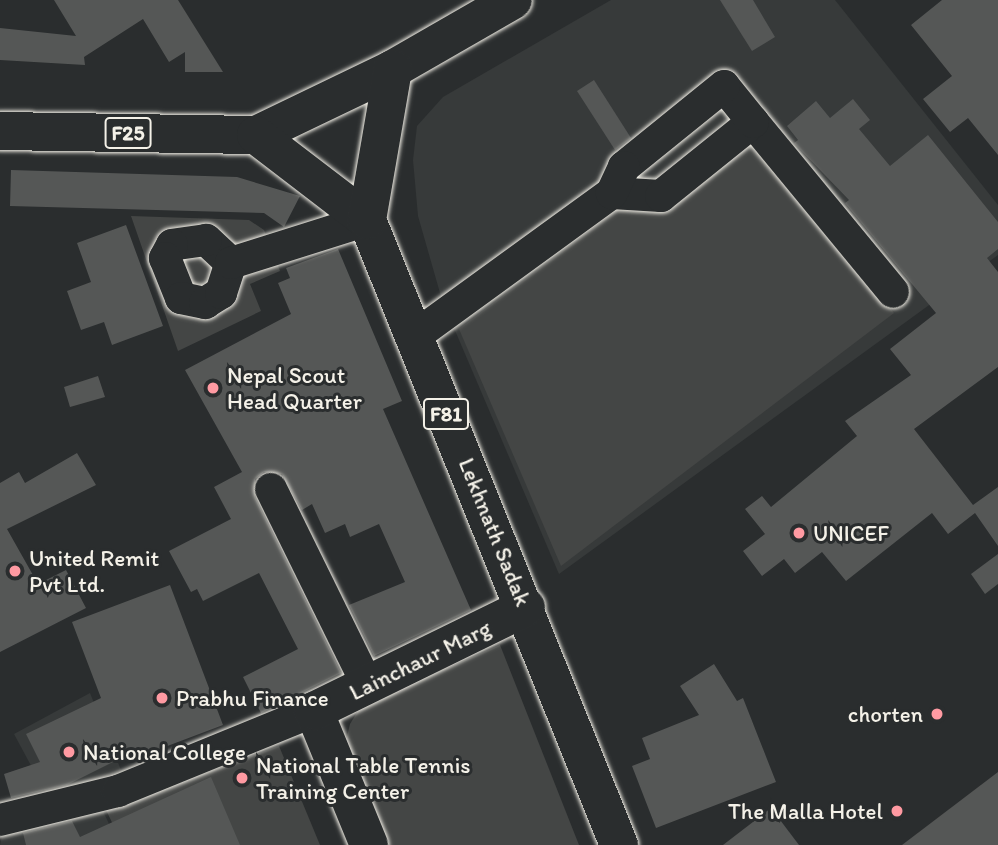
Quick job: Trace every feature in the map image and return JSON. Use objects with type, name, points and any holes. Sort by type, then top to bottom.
[{"type":"main road","points":[[256,135],[367,220],[393,69],[513,0]]},
{"type":"main road","name":"F25","points":[[0,131],[256,135],[393,69]]},
{"type":"main road","name":"Lekhnath Sadak","points":[[367,220],[526,607],[619,845]]},
{"type":"main road","name":"Lainchaur Marg","points":[[314,711],[526,607]]},
{"type":"main road","points":[[314,711],[369,845]]},
{"type":"street","points":[[415,337],[612,193],[624,167],[724,86],[893,292]]},
{"type":"street","points":[[612,193],[660,196],[753,122]]},
{"type":"street","points":[[231,263],[367,220]]},
{"type":"street","points":[[271,489],[368,686]]},
{"type":"street","points":[[0,820],[118,791],[314,711]]},
{"type":"shaded area","points":[[611,0],[835,0],[998,205],[998,255],[559,574],[442,300],[418,216],[413,160],[417,126],[443,97]]},
{"type":"shaded area","points":[[749,133],[894,313],[561,566],[459,329],[624,205]]},
{"type":"shaded area","points":[[131,216],[249,220],[264,230],[280,271],[250,284],[261,311],[178,351]]},
{"type":"shaded area","points":[[500,645],[579,845],[387,845],[343,753],[350,724],[361,706]]},
{"type":"shaded area","name":"National College","points":[[90,693],[121,770],[49,799],[14,734]]},
{"type":"shaded area","name":"National Table Tennis Training Center","points":[[279,746],[320,845],[123,845],[106,810]]},
{"type":"shaded area","points":[[102,809],[119,845],[0,845],[4,827]]},
{"type":"building","points":[[54,0],[178,0],[223,72],[185,72],[185,52],[169,62],[143,19],[84,57],[85,65],[0,60],[0,28],[76,36]]},
{"type":"building","points":[[720,0],[753,0],[775,37],[752,51]]},
{"type":"building","points":[[942,0],[998,0],[998,155],[968,118],[950,132],[923,99],[952,76],[911,25]]},
{"type":"building","points":[[594,80],[631,138],[615,150],[577,91]]},
{"type":"building","points":[[853,99],[870,120],[859,129],[890,166],[928,135],[998,222],[998,249],[987,258],[998,272],[998,367],[914,429],[973,505],[998,487],[998,546],[975,513],[948,534],[932,513],[846,581],[822,552],[795,573],[784,559],[762,576],[743,551],[765,534],[745,509],[762,496],[771,507],[857,436],[845,421],[911,375],[890,349],[936,313],[845,203],[849,200],[794,143],[798,140],[787,126],[816,101],[830,118]]},
{"type":"building","points":[[11,170],[237,177],[300,196],[284,227],[264,213],[10,206]]},
{"type":"building","points":[[126,225],[163,326],[112,345],[104,322],[81,330],[67,291],[91,282],[77,243]]},
{"type":"building","points":[[338,249],[402,401],[383,409],[471,610],[374,656],[349,605],[405,582],[379,524],[350,537],[345,524],[325,533],[312,504],[302,510],[282,474],[264,472],[255,479],[255,497],[341,673],[261,713],[243,677],[298,649],[259,573],[203,601],[197,589],[191,592],[169,551],[231,519],[214,487],[242,472],[185,370],[291,314],[278,283],[290,278],[286,268]]},
{"type":"building","points":[[98,376],[105,397],[70,407],[64,387]]},
{"type":"building","points":[[77,453],[96,485],[7,529],[38,584],[66,570],[86,608],[0,652],[0,483],[19,472],[25,483]]},
{"type":"building","points":[[998,554],[998,584],[985,594],[971,574]]},
{"type":"building","points":[[170,585],[223,725],[133,759],[131,753],[67,785],[11,798],[4,774],[40,762],[26,734],[101,698],[72,622]]},
{"type":"building","points":[[714,664],[737,701],[743,698],[776,782],[656,828],[632,766],[650,759],[642,738],[699,715],[680,686]]},
{"type":"building","points":[[998,772],[998,845],[902,845]]},
{"type":"building","points":[[211,777],[240,845],[26,845],[23,833],[72,821],[80,837]]},
{"type":"building","points":[[771,808],[799,845],[723,845]]},
{"type":"place","name":"Nepal Scout Head Quarter","points":[[213,388]]},
{"type":"place","name":"UNICEF","points":[[799,533]]},
{"type":"place","name":"United Remit Pvt Ltd.","points":[[15,571]]},
{"type":"place","name":"Prabhu Finance","points":[[162,698]]},
{"type":"place","name":"chorten","points":[[937,714]]},
{"type":"place","name":"National College","points":[[69,752]]},
{"type":"place","name":"National Table Tennis Training Center","points":[[242,778]]},
{"type":"place","name":"The Malla Hotel","points":[[897,811]]}]
